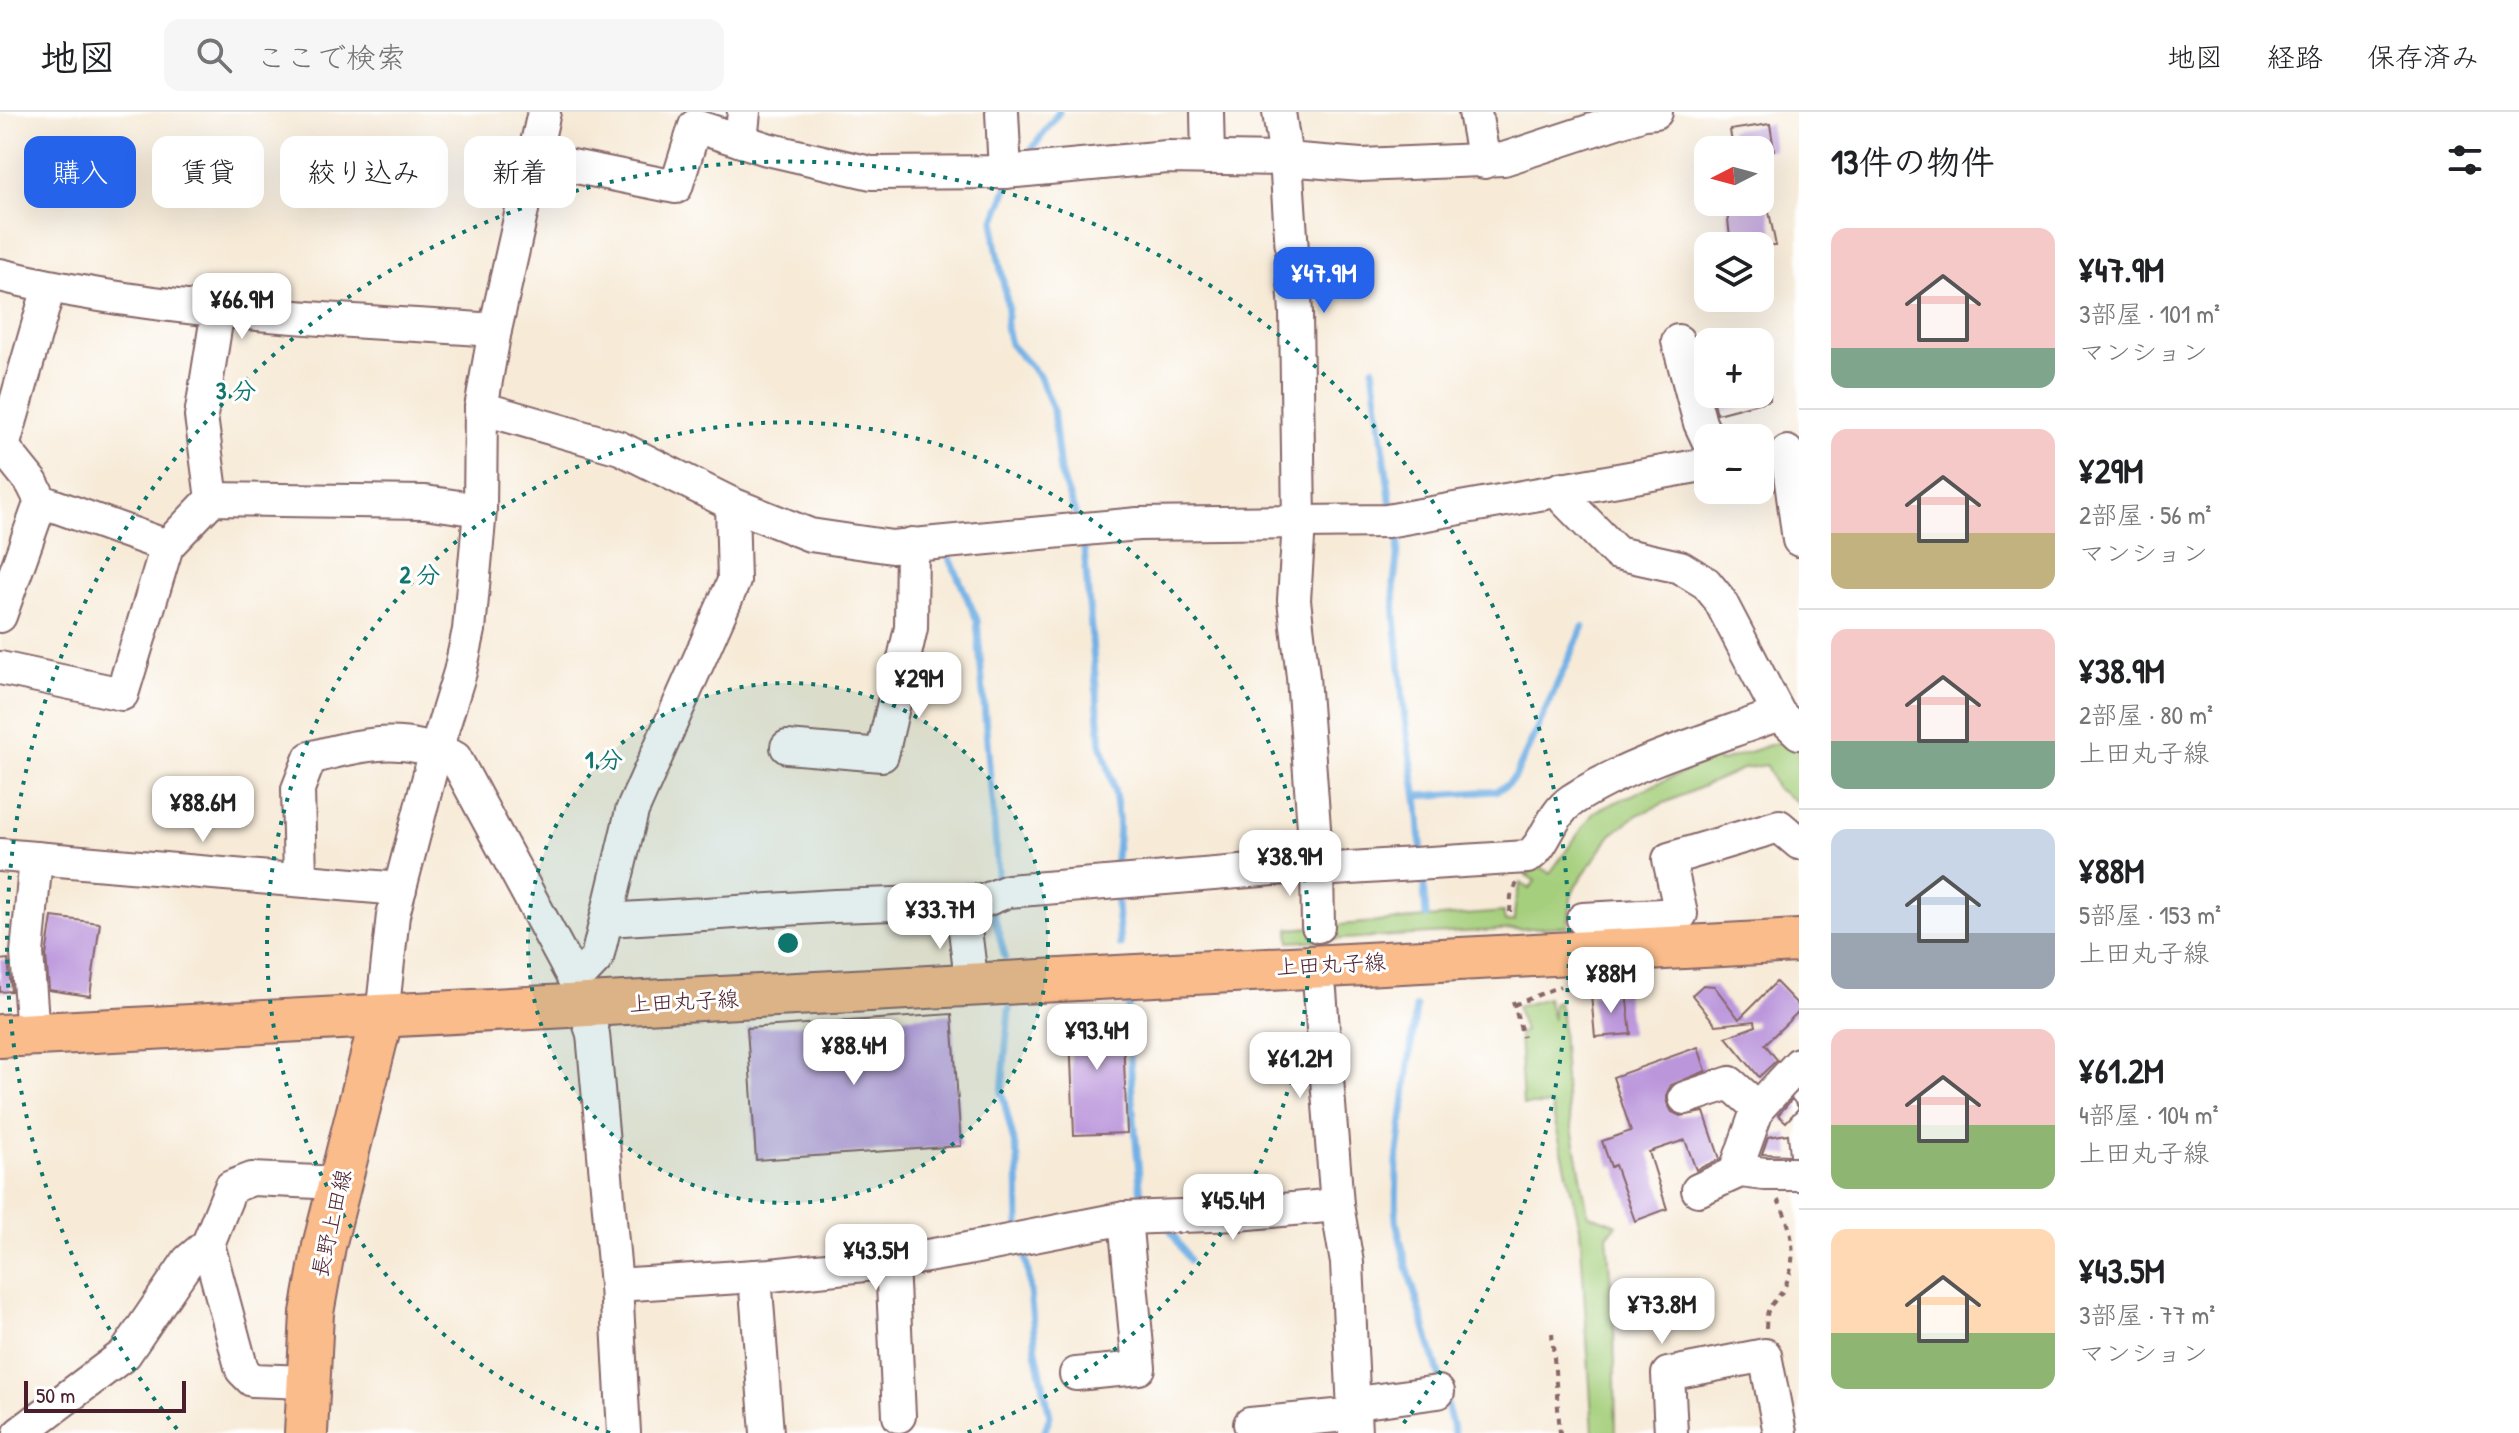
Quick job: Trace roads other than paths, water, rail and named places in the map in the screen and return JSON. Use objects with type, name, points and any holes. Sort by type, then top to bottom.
[{"type":"main road","name":"上田丸子線","points":[[17,1035],[382,1016],[579,994],[972,986],[1560,951],[1799,941]]},
{"type":"main road","name":"長野上田線","points":[[306,1433],[312,1313],[339,1183],[382,1016]]},
{"type":"street","points":[[538,136],[544,112]]},
{"type":"street","points":[[1002,112],[1005,172]]},
{"type":"street","points":[[1207,112],[1208,158]]},
{"type":"street","points":[[1279,112],[1286,159],[1296,313],[1299,523],[1294,600],[1303,677],[1317,869],[1318,926]]},
{"type":"street","points":[[1475,112],[1484,162]]},
{"type":"street","points":[[576,167],[676,187],[695,126],[742,126],[871,173],[1005,172],[1167,157],[1286,159],[1361,165],[1484,162],[1504,159],[1644,113],[1656,112]]},
{"type":"street","points":[[382,1016],[393,915],[469,630],[480,510],[481,408],[521,208]]},
{"type":"street","points":[[0,275],[49,287],[218,310],[495,330]]},
{"type":"street","points":[[49,287],[3,447],[32,483],[41,501],[167,546]]},
{"type":"street","points":[[212,499],[201,416],[218,310]]},
{"type":"street","points":[[1678,341],[1700,424]]},
{"type":"street","points":[[481,408],[620,448],[732,504],[810,535],[892,547],[1138,524],[1387,521],[1694,466]]},
{"type":"street","points":[[1782,453],[1799,540]]},
{"type":"street","points":[[607,920],[835,906],[983,901],[1008,891],[1299,867],[1317,869],[1527,857],[1538,849],[1558,812],[1608,779],[1789,724],[1719,599],[1706,583],[1680,567],[1617,553],[1565,500],[1560,489]]},
{"type":"street","points":[[0,668],[122,694],[167,546],[212,499],[425,502],[480,510]]},
{"type":"street","points":[[1,612],[41,501]]},
{"type":"street","points":[[579,994],[597,958],[632,811],[734,581],[732,504]]},
{"type":"street","points":[[787,747],[882,755],[911,628],[912,544]]},
{"type":"street","points":[[300,880],[298,789],[310,758],[393,742],[436,750],[455,758],[579,994],[593,1034],[616,1285],[624,1433]]},
{"type":"street","points":[[1583,919],[1681,914],[1669,859],[1779,826],[1799,843]]},
{"type":"street","points":[[0,855],[400,889]]},
{"type":"street","points":[[17,1035],[36,858]]},
{"type":"street","points":[[950,902],[965,930],[972,986]]},
{"type":"street","points":[[1320,991],[1337,1205],[1347,1263],[1354,1421]]},
{"type":"street","points":[[1752,1173],[1738,1164],[1758,1108],[1799,1064]]},
{"type":"street","points":[[1685,1098],[1730,1083],[1758,1108]]},
{"type":"street","points":[[1698,1190],[1752,1173],[1799,1174]]},
{"type":"street","points":[[20,1433],[125,1354],[188,1261],[208,1244],[231,1187],[252,1179],[339,1183]]},
{"type":"street","points":[[616,1285],[755,1276],[892,1262],[1125,1218],[1238,1214],[1337,1205]]},
{"type":"street","points":[[1076,1374],[1139,1368],[1125,1218]]},
{"type":"street","points":[[208,1244],[242,1370],[252,1380],[307,1382]]},
{"type":"street","points":[[892,1262],[899,1416]]},
{"type":"street","points":[[755,1276],[767,1433]]},
{"type":"street","points":[[1671,1433],[1668,1374],[1765,1355],[1784,1412]]},
{"type":"street","points":[[1354,1421],[1364,1402],[1438,1392]]},
{"type":"street","points":[[1250,1424],[1346,1415],[1354,1421]]},
{"type":"waterway","points":[[1025,159],[1059,112]]},
{"type":"waterway","points":[[1009,183],[995,220],[995,239],[1008,307],[1006,327],[1010,344],[1040,377],[1053,409],[1060,472],[1075,513]]},
{"type":"waterway","points":[[1373,368],[1391,506]]},
{"type":"waterway","points":[[1400,533],[1394,583],[1395,616],[1422,857]]},
{"type":"waterway","points":[[1083,536],[1101,743],[1117,803],[1115,873]]},
{"type":"waterway","points":[[949,556],[977,620],[998,872],[993,886]]},
{"type":"waterway","points":[[1417,796],[1496,791],[1507,785],[1516,775],[1583,627]]},
{"type":"waterway","points":[[1423,873],[1426,916]]},
{"type":"waterway","points":[[1116,892],[1120,945]]},
{"type":"waterway","points":[[992,907],[1005,957]]},
{"type":"waterway","points":[[1128,999],[1132,1096],[1142,1208]]},
{"type":"waterway","points":[[1416,1007],[1397,1161],[1396,1221],[1442,1385]]},
{"type":"waterway","points":[[1009,1009],[1002,1093],[1018,1159],[1019,1228]]},
{"type":"waterway","points":[[1168,1226],[1189,1260]]},
{"type":"waterway","points":[[1023,1248],[1036,1351],[1050,1416],[1044,1433]]},
{"type":"waterway","points":[[1445,1397],[1454,1433]]}]
